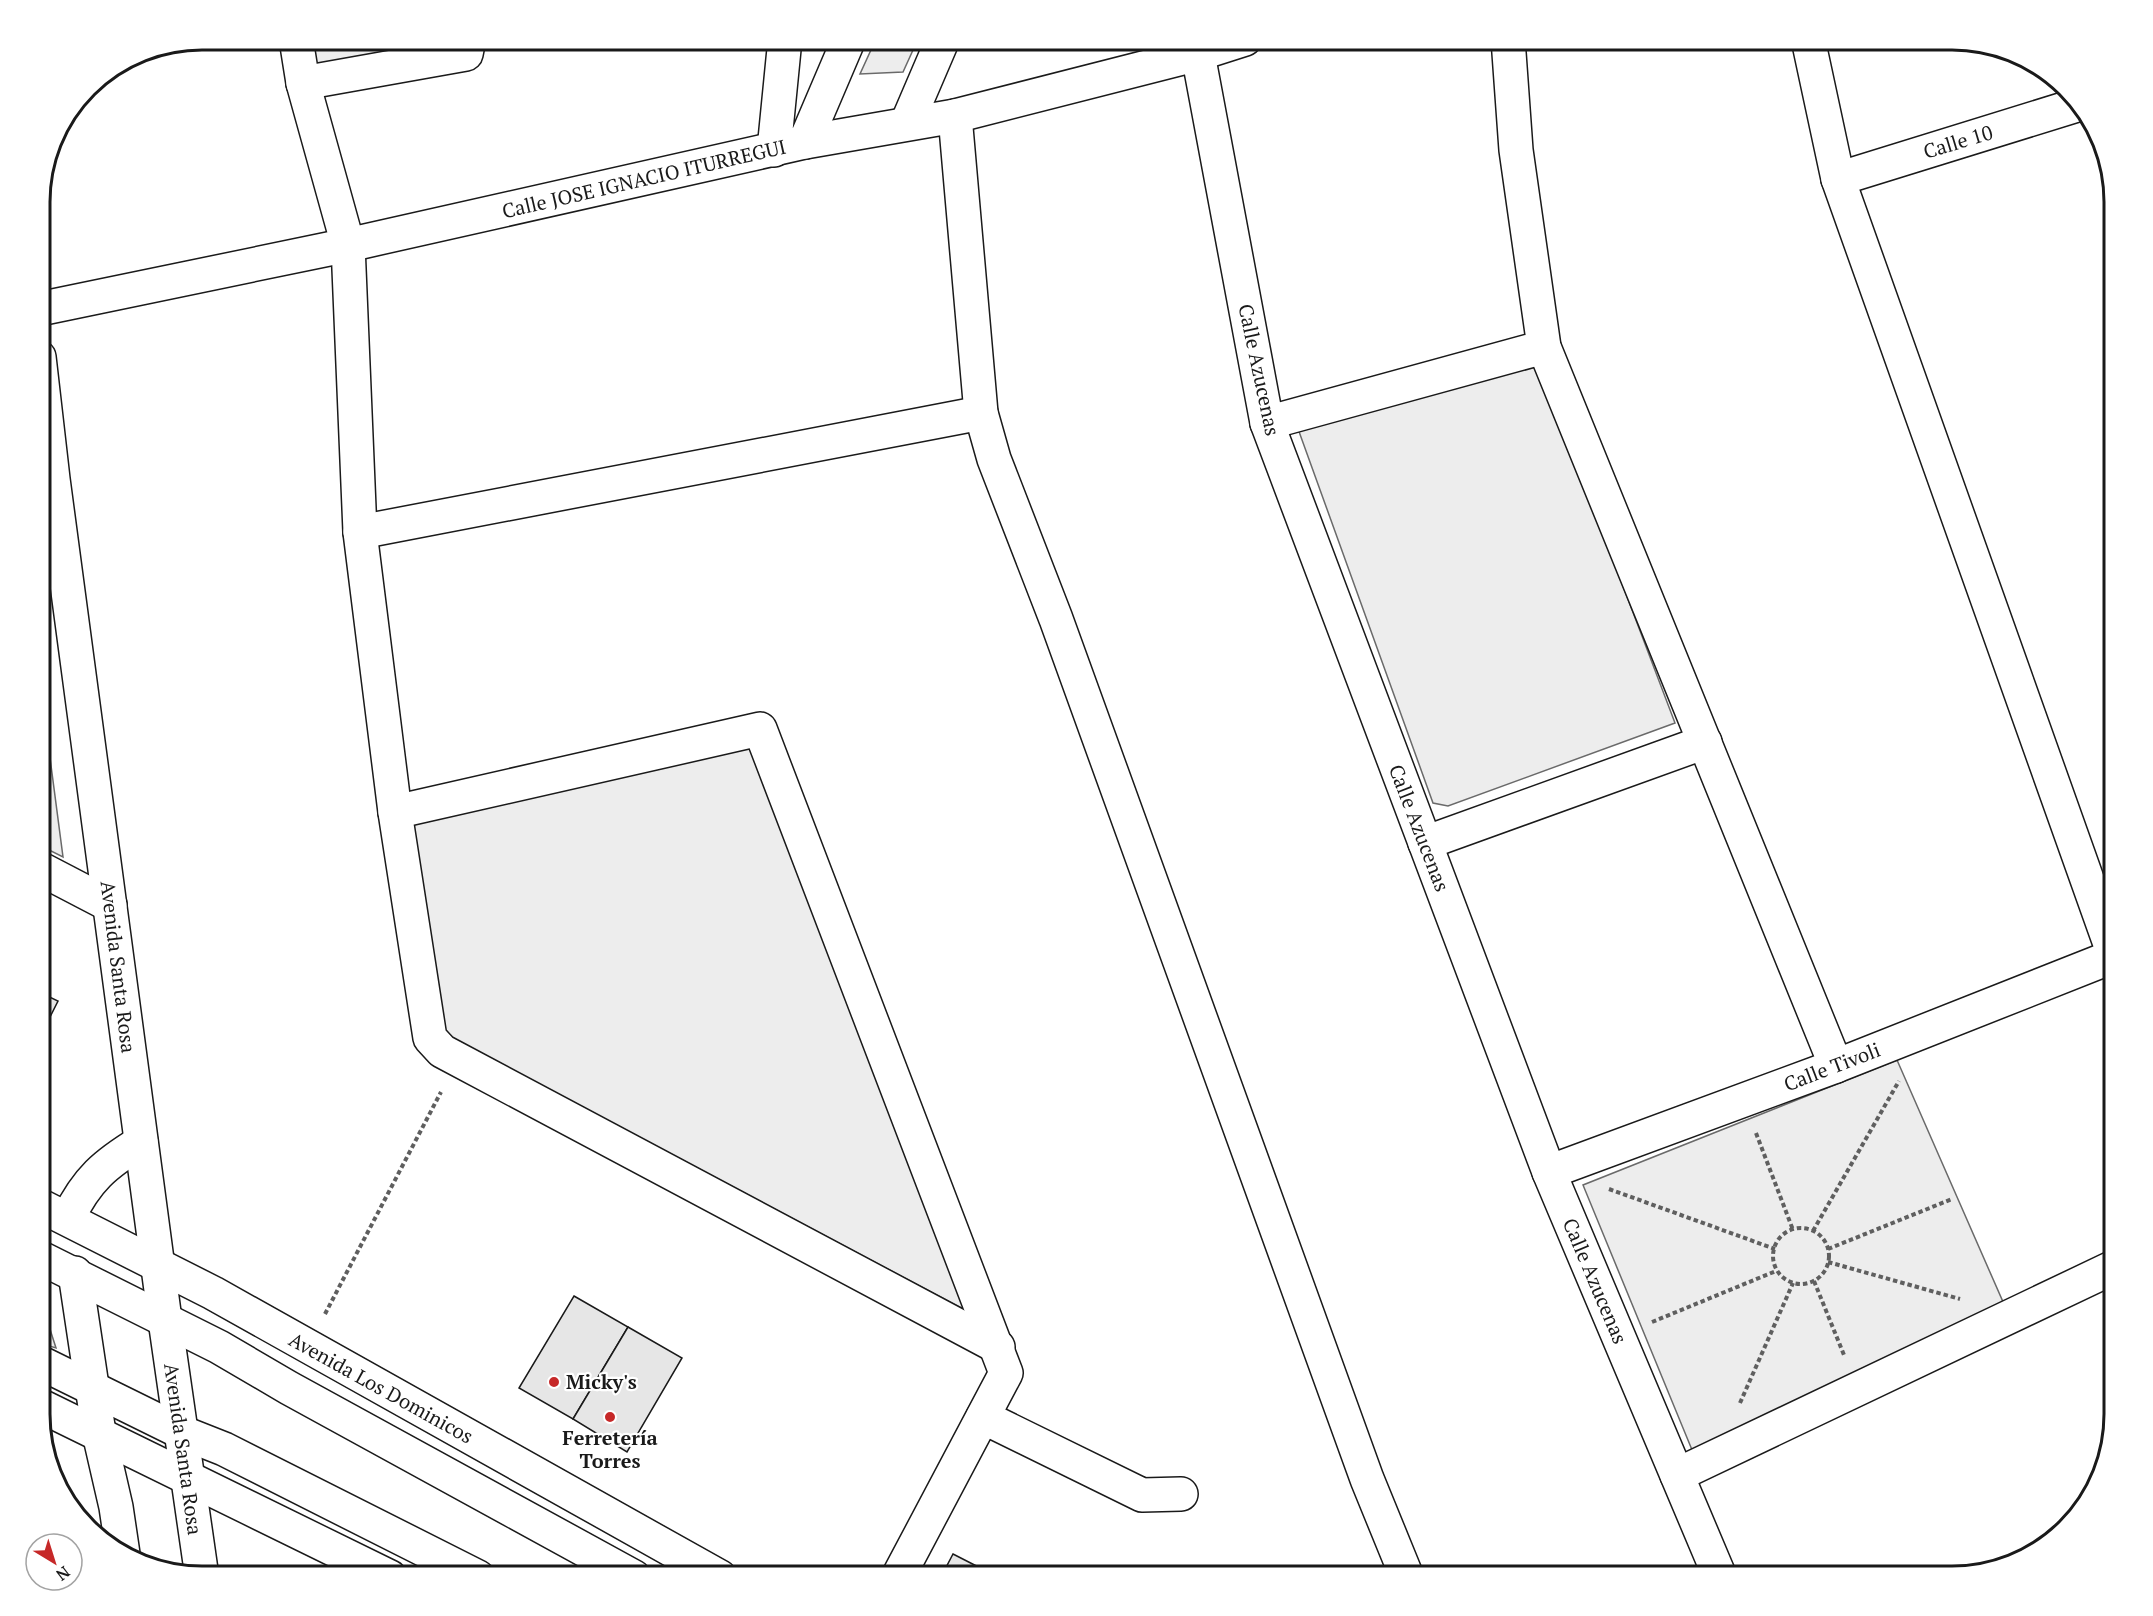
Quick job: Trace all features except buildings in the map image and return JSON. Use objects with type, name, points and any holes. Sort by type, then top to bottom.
[{"type":"street","points":[[298,50],[303,83],[348,245],[360,532],[395,812],[430,1038],[442,1051],[458,1060],[998,1347]]},
{"type":"street","points":[[303,83],[466,54],[467,50]]},
{"type":"street","points":[[786,50],[790,146]]},
{"type":"street","points":[[790,146],[843,50]]},
{"type":"street","points":[[907,123],[938,50]]},
{"type":"street","name":"Calle JOSE IGNACIO ITURREGUI","points":[[50,307],[348,245],[790,146],[955,116],[1175,50]]},
{"type":"street","name":"Calle Azucenas","points":[[1186,50],[1267,423],[1549,1172],[1715,1566]]},
{"type":"street","points":[[1509,50],[1516,150],[1544,347],[1836,1066]]},
{"type":"street","points":[[1810,50],[1838,179],[2103,925]]},
{"type":"street","name":"Calle 10","points":[[1838,179],[2071,107]]},
{"type":"street","points":[[955,116],[981,413],[993,459],[1056,619],[1367,1479],[1403,1566]]},
{"type":"street","points":[[1267,423],[1544,347]]},
{"type":"street","points":[[360,532],[981,413]]},
{"type":"street","name":"Avenida Santa Rosa","points":[[50,506],[110,904],[156,1264],[200,1566]]},
{"type":"street","points":[[395,812],[760,729],[998,1347],[1006,1373],[904,1566]]},
{"type":"street","points":[[1425,843],[1705,742]]},
{"type":"street","points":[[50,874],[110,904]]},
{"type":"street","name":"Calle Tivoli","points":[[1549,1172],[1836,1066],[2103,960]]},
{"type":"street","points":[[54,1211],[81,1191],[102,1167],[141,1142]]},
{"type":"street","name":"Avenida Los Dominicos","points":[[54,1211],[309,1348],[700,1566]]},
{"type":"street","points":[[50,1262],[219,1347],[289,1388],[614,1566]]},
{"type":"street","points":[[1677,1475],[2103,1272]]},
{"type":"street","points":[[75,1273],[99,1433],[116,1507],[121,1544]]},
{"type":"street","points":[[50,1367],[181,1432],[224,1449],[456,1566]]},
{"type":"street","points":[[50,1410],[368,1566]]},
{"type":"street","points":[[983,1417],[1142,1496],[1181,1494]]},
{"type":"path","points":[[309,1348],[458,1060]]},
{"type":"path","points":[[1813,1231],[1900,1080]]},
{"type":"path","points":[[1752,1123],[1793,1230]]},
{"type":"path","points":[[1598,1185],[1774,1249]]},
{"type":"path","points":[[1828,1249],[1952,1199]]},
{"type":"path","points":[[1799,1228],[1813,1231],[1828,1249],[1828,1262],[1824,1273],[1814,1281],[1793,1283],[1783,1279],[1776,1271],[1772,1257],[1774,1249],[1786,1233],[1793,1230],[1799,1228]]},
{"type":"path","points":[[1828,1262],[1965,1301]]},
{"type":"path","points":[[1651,1322],[1776,1271]]},
{"type":"path","points":[[1814,1281],[1847,1362]]},
{"type":"path","points":[[1737,1408],[1793,1283]]},
{"type":"shaded area","points":[[312,50],[451,50],[451,51],[314,68]]},
{"type":"shaded area","points":[[871,50],[913,50],[903,72],[860,74]]},
{"type":"shaded area","points":[[1535,354],[1675,723],[1448,806],[1433,803],[1297,426]]},
{"type":"shaded area","points":[[751,744],[965,1310],[441,1032],[411,823]]},
{"type":"shaded area","points":[[50,758],[63,857],[50,850]]},
{"type":"shaded area","points":[[1897,1060],[2007,1311],[1697,1462],[1583,1185]]},
{"type":"shaded area","points":[[50,1329],[56,1348],[50,1346]]},
{"type":"place","name":"Micky's","points":[[554,1382]]},
{"type":"place","name":"Ferretería Torres","points":[[610,1417]]}]
